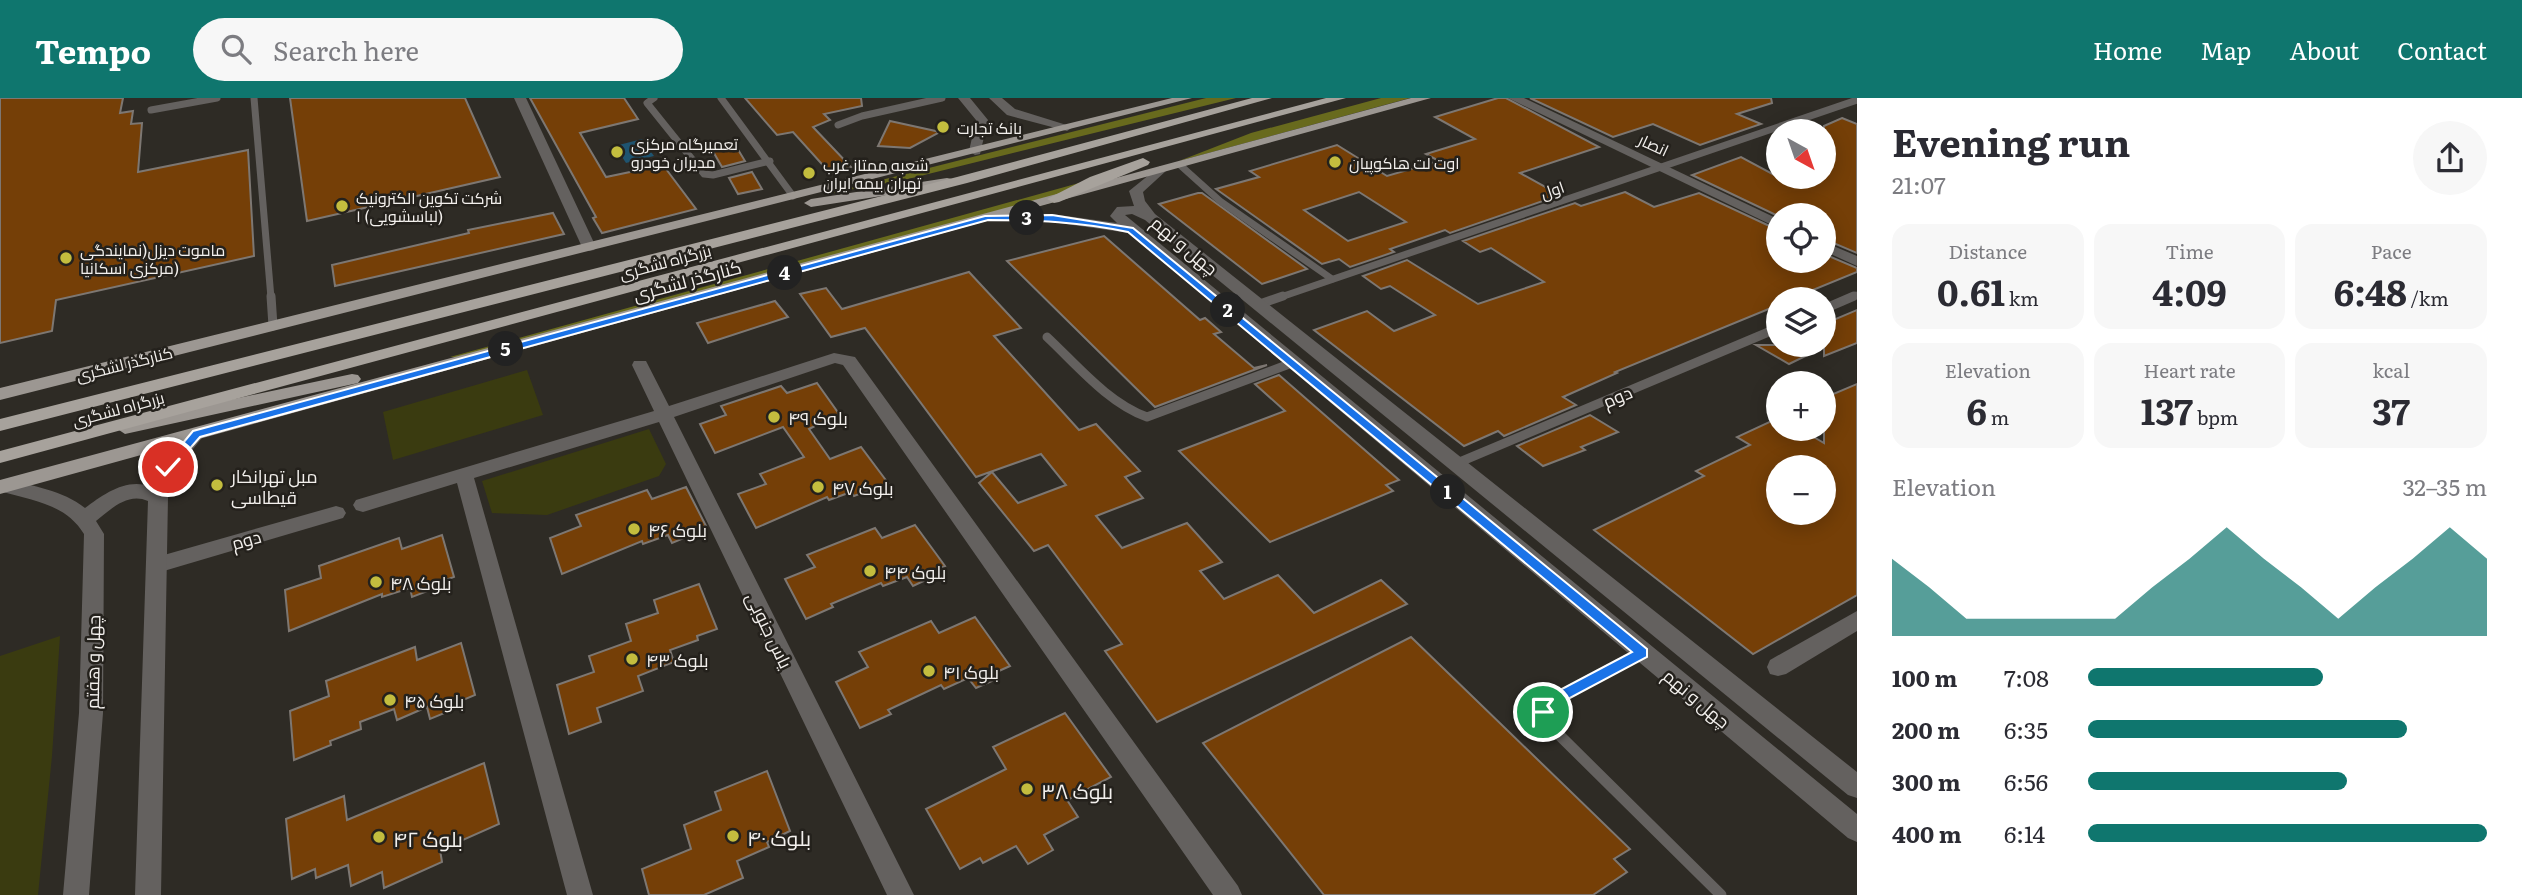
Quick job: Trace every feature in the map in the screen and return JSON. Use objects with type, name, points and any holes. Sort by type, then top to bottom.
[{"type":"highway","name":"بزرگراه لشگری","points":[[0,425],[962,180],[1266,98]]},
{"type":"highway","name":"بزرگراه لشگری","points":[[0,457],[1340,98]]},
{"type":"highway","points":[[1054,200],[1095,180],[1267,117]]},
{"type":"main road","name":"کنارگذر لشگری","points":[[0,394],[1186,98]]},
{"type":"main road","name":"کنارگذر لشگری","points":[[3,487],[1425,98]]},
{"type":"main road","points":[[612,241],[824,201],[962,180]]},
{"type":"main road","points":[[55,443],[568,332]]},
{"type":"street","points":[[520,98],[589,247]]},
{"type":"street","points":[[964,98],[982,120],[975,151]]},
{"type":"street","points":[[995,98],[1012,112],[1068,128]]},
{"type":"street","name":"انصار","points":[[1514,98],[1766,218]]},
{"type":"street","name":"چهل و نهم","points":[[1160,170],[1136,191],[1138,202],[1150,217],[1857,787]]},
{"type":"street","points":[[1130,230],[1117,216],[1122,210],[1134,209],[1150,217]]},
{"type":"street","name":"چهل و نهم","points":[[988,217],[1052,218],[1130,230],[1857,830]]},
{"type":"street","points":[[1836,252],[1857,262]]},
{"type":"street","points":[[363,505],[664,414],[834,358],[849,362],[1229,895]]},
{"type":"street","name":"یاس جنوبی","points":[[640,365],[901,895]]},
{"type":"street","points":[[148,895],[158,497],[168,467],[196,434]]},
{"type":"street","points":[[464,476],[580,895]]},
{"type":"street","points":[[3,487],[59,499],[86,517],[117,495],[142,489],[158,497]]},
{"type":"street","name":"دوم","points":[[156,565],[336,513]]},
{"type":"street","name":"چهل و هفتم","points":[[76,895],[91,713],[94,534],[86,517]]},
{"type":"street","points":[[1778,667],[1857,620]]},
{"type":"lane","points":[[150,110],[217,98]]},
{"type":"lane","points":[[254,98],[273,326]]},
{"type":"lane","points":[[654,98],[647,103],[704,174],[713,175],[770,161]]},
{"type":"lane","points":[[721,98],[770,161],[793,196]]},
{"type":"lane","points":[[838,125],[862,116],[942,98]]},
{"type":"lane","name":"اول","points":[[1257,305],[1857,100]]},
{"type":"lane","points":[[1180,165],[1220,201],[1332,279]]},
{"type":"lane","points":[[1836,304],[1857,295]]},
{"type":"lane","name":"دوم","points":[[1455,464],[1766,333]]},
{"type":"lane","points":[[1047,337],[1121,404],[1140,416],[1147,417],[1292,363]]},
{"type":"lane","points":[[1642,653],[1546,704],[1543,712],[1546,722],[1721,895]]},
{"type":"shaded area","points":[[1206,98],[1236,98],[904,180],[826,194]]},
{"type":"shaded area","points":[[1381,98],[1410,98],[1179,161],[1251,133]]},
{"type":"shaded area","points":[[1079,183],[1054,202],[450,357]]},
{"type":"shaded area","points":[[527,370],[543,415],[393,460],[383,412]]},
{"type":"shaded area","points":[[649,429],[666,464],[659,476],[547,515],[492,513],[482,481]]},
{"type":"shaded area","points":[[60,636],[52,756],[38,895],[0,895],[0,656]]},
{"type":"water","points":[[642,139],[654,156],[626,163],[615,146]]},
{"type":"building","points":[[0,98],[123,98],[120,113],[133,111],[131,124],[142,123],[138,172],[248,150],[254,256],[56,300],[52,331],[0,343]]},
{"type":"building","points":[[290,98],[465,98],[500,177],[307,221]]},
{"type":"building","name":"تعمیرگاه مرکزی مدیران خودرو","points":[[530,98],[624,98],[638,119],[580,133],[606,177],[663,165],[696,209],[602,233],[593,218],[596,217]]},
{"type":"building","points":[[745,98],[861,98],[862,106],[824,114],[830,120],[813,127],[851,167],[830,173],[793,132],[777,135]]},
{"type":"building","points":[[1506,98],[1599,147],[1520,173],[1560,195],[1450,233],[1445,230],[1390,249],[1394,252],[1350,267],[1339,259],[1322,264],[1216,189],[1259,177],[1250,171],[1337,145],[1387,176],[1439,161],[1426,154],[1475,139],[1435,117]],"holes":[[[1359,192],[1406,222],[1348,241],[1304,210]]]},
{"type":"building","points":[[1530,98],[1771,98],[1772,103],[1737,114],[1761,124],[1700,145],[1653,124],[1613,137]]},
{"type":"building","points":[[1842,118],[1857,124],[1857,253],[1836,244],[1836,203],[1766,203],[1766,210],[1692,175],[1741,157],[1766,171],[1766,189],[1836,189],[1836,121]]},
{"type":"building","points":[[890,121],[940,132],[910,148],[878,146]]},
{"type":"building","points":[[734,143],[745,161],[722,167],[711,148]]},
{"type":"building","points":[[752,172],[762,189],[738,194],[729,178]]},
{"type":"building","points":[[1625,192],[1654,207],[1699,193],[1766,224],[1766,273],[1836,273],[1836,259],[1857,268],[1857,272],[1820,287],[1766,287],[1766,310],[1615,372],[1617,373],[1563,397],[1576,405],[1504,436],[1498,431],[1464,446],[1314,330],[1367,311],[1394,331],[1435,315],[1390,286],[1381,289],[1363,276],[1407,260],[1478,304],[1544,282],[1491,248],[1480,252],[1463,241],[1575,203],[1581,206]]},
{"type":"building","points":[[1202,193],[1307,269],[1262,284],[1159,204]]},
{"type":"building","points":[[553,213],[564,234],[335,286],[332,265],[469,233],[468,230]]},
{"type":"building","points":[[1104,236],[1200,320],[1205,318],[1221,332],[1214,334],[1254,368],[1267,365],[1155,407],[1007,261]]},
{"type":"building","points":[[969,272],[1021,328],[994,336],[1079,430],[1096,424],[1140,471],[1125,477],[1143,498],[1096,516],[1122,548],[1187,523],[1222,562],[1200,571],[1224,599],[1278,575],[1314,613],[1381,580],[1407,604],[1157,722],[1105,651],[1122,644],[1048,545],[1034,551],[979,483],[992,472],[1018,503],[1066,485],[1041,454],[976,477],[865,328],[831,337],[800,294],[826,288],[842,309]]},
{"type":"building","points":[[775,301],[788,317],[708,343],[697,323]]},
{"type":"building","points":[[1857,310],[1857,343],[1836,351],[1836,319]]},
{"type":"building","points":[[1777,357],[1803,357],[1789,364]]},
{"type":"building","points":[[1279,375],[1399,480],[1386,485],[1393,491],[1270,542],[1179,451],[1285,411],[1255,384]]},
{"type":"building","points":[[817,383],[839,414],[809,429],[830,459],[861,447],[888,483],[854,496],[851,492],[829,500],[827,497],[756,528],[738,494],[766,484],[760,474],[804,457],[783,427],[715,453],[700,424],[726,415],[721,406],[781,386],[787,393]]},
{"type":"building","points":[[1857,384],[1857,595],[1753,654],[1594,530],[1704,476],[1696,471],[1750,445],[1737,437],[1766,424],[1766,441],[1836,441],[1836,393]]},
{"type":"building","points":[[1590,415],[1618,432],[1581,447],[1585,450],[1543,466],[1517,446]]},
{"type":"building","name":"بلوک ۴۶","points":[[686,487],[706,526],[672,543],[668,535],[643,544],[642,541],[562,574],[550,538],[581,526],[576,515],[647,490],[652,499]]},
{"type":"building","name":"بلوک ۴۴","points":[[915,525],[945,566],[927,574],[930,578],[913,586],[907,577],[883,586],[881,583],[831,604],[833,607],[806,619],[785,579],[815,567],[807,555],[875,528],[882,538]]},
{"type":"building","name":"بلوک ۴۸","points":[[442,535],[454,577],[432,585],[433,589],[412,597],[410,588],[382,597],[382,594],[289,631],[285,590],[321,578],[319,566],[399,538],[402,549]]},
{"type":"building","name":"بلوک ۴۳","points":[[699,584],[717,629],[697,636],[698,640],[670,650],[674,662],[638,676],[643,691],[597,708],[601,722],[569,734],[557,685],[594,672],[589,656],[631,641],[626,624],[658,613],[654,600]]},
{"type":"building","name":"بلوک ۴۱","points":[[975,617],[1010,666],[990,675],[994,680],[976,688],[968,678],[944,689],[941,685],[888,710],[891,714],[860,728],[836,682],[868,667],[859,652],[931,621],[939,633]]},
{"type":"building","points":[[1411,637],[1630,849],[1614,859],[1627,872],[1593,895],[1324,895],[1203,743]]},
{"type":"building","name":"بلوک ۴۵","points":[[461,643],[475,695],[451,705],[452,710],[430,719],[427,707],[397,720],[394,709],[360,722],[361,729],[330,741],[331,745],[294,760],[290,711],[329,696],[326,681],[415,647],[417,660]]},
{"type":"building","name":"بلوک ۳۸","points":[[1065,713],[1111,777],[1067,800],[1078,817],[1044,835],[1053,850],[1028,864],[1016,846],[983,863],[980,858],[960,869],[926,809],[1006,769],[993,747]]},
{"type":"building","name":"بلوک ۴۲","points":[[484,763],[499,824],[440,850],[442,862],[384,888],[382,872],[351,886],[348,865],[316,878],[315,869],[292,879],[286,819],[344,796],[347,820]]},
{"type":"building","name":"بلوک ۴۰","points":[[767,771],[790,831],[767,842],[769,847],[737,861],[743,878],[704,895],[649,895],[642,869],[691,849],[684,825],[721,810],[715,792]]},
{"type":"place","name":"بانک تجارت","points":[[943,127]]},
{"type":"place","name":"تعمیرگاه مرکزی مدیران خودرو","points":[[617,152]]},
{"type":"place","name":"اوت لت هاکوپیان","points":[[1335,162]]},
{"type":"place","name":"شعبه ممتاز غرب تهران بیمه ایران","points":[[809,173]]},
{"type":"place","name":"شرکت تکوین الکترونیک ۱ (لباسشویی)","points":[[342,206]]},
{"type":"place","name":"ماموت دیزل(نمایندگی مرکزی اسکانیا)","points":[[66,258]]},
{"type":"place","name":"بلوک ۴۹","points":[[774,417]]},
{"type":"place","name":"مبل تهرانکار قیطاسی","points":[[217,485]]},
{"type":"place","name":"بلوک ۴۷","points":[[818,487]]},
{"type":"place","name":"بلوک ۴۶","points":[[634,529]]},
{"type":"place","name":"بلوک ۴۴","points":[[870,571]]},
{"type":"place","name":"بلوک ۴۸","points":[[376,582]]},
{"type":"place","name":"بلوک ۴۳","points":[[632,659]]},
{"type":"place","name":"بلوک ۴۱","points":[[929,671]]},
{"type":"place","name":"بلوک ۴۵","points":[[390,700]]},
{"type":"place","name":"بلوک ۳۸","points":[[1027,789]]},
{"type":"place","name":"بلوک ۴۰","points":[[733,836]]},
{"type":"place","name":"بلوک ۴۲","points":[[379,837]]},
{"type":"route","points":[[168,467],[196,434],[988,217],[1052,218],[1097,223],[1130,230],[1642,653],[1546,704],[1543,712]]}]
